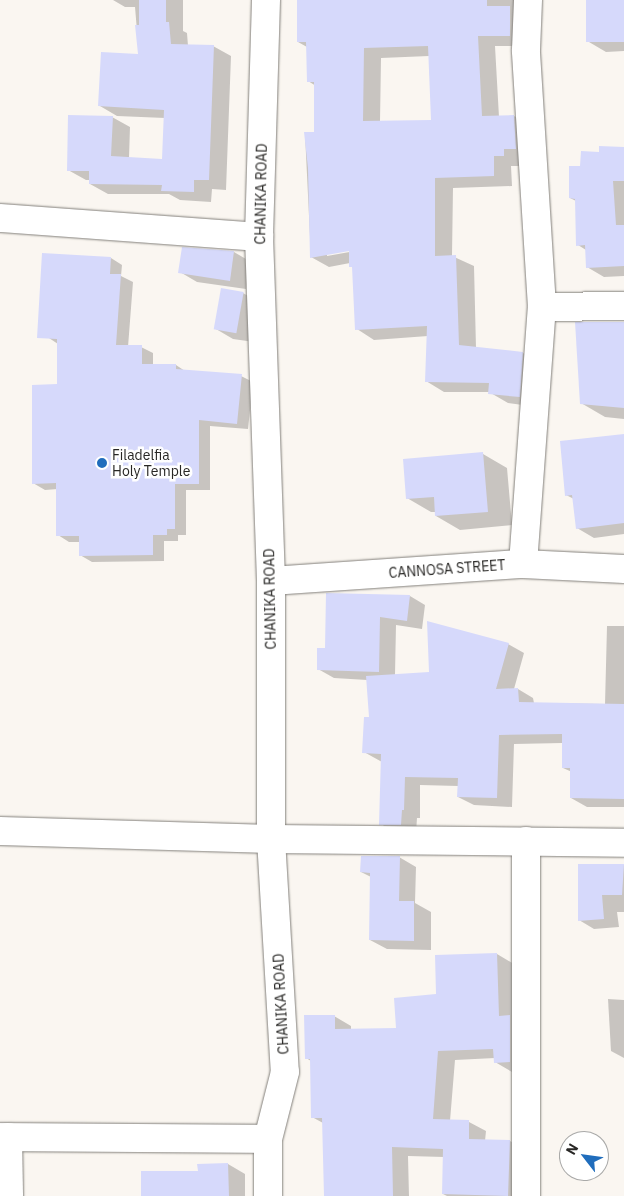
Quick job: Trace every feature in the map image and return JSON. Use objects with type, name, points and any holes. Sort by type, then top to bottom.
[{"type":"street","name":"CHANIKA ROAD","points":[[266,0],[259,237],[271,581],[271,839],[285,1072],[268,1139],[268,1196]]},
{"type":"street","points":[[523,564],[542,308],[526,50],[528,0]]},
{"type":"street","points":[[0,218],[259,237]]},
{"type":"street","points":[[542,308],[624,306]]},
{"type":"street","name":"CANNOSA STREET","points":[[271,581],[523,564],[624,569]]},
{"type":"street","points":[[0,831],[271,839],[624,843]]},
{"type":"street","points":[[526,841],[526,1196]]},
{"type":"street","points":[[8,1196],[4,1137],[268,1139]]},
{"type":"building","points":[[139,0],[166,0],[166,22],[169,22],[171,44],[214,45],[209,180],[194,180],[194,192],[161,191],[162,185],[89,184],[89,171],[67,171],[68,115],[113,116],[111,156],[162,159],[164,110],[98,106],[101,52],[138,54],[135,25],[139,25]]},
{"type":"building","points":[[297,0],[487,0],[487,6],[510,6],[510,36],[478,36],[482,116],[514,115],[516,149],[504,149],[504,156],[494,156],[494,176],[435,178],[435,256],[456,255],[459,345],[523,352],[520,397],[488,394],[489,383],[425,382],[427,326],[355,330],[352,267],[349,267],[349,251],[310,258],[308,168],[304,132],[314,132],[314,82],[307,82],[306,42],[297,42]],"holes":[[[428,46],[431,120],[363,121],[364,48]]]},
{"type":"building","points":[[586,0],[624,0],[624,42],[586,42]]},
{"type":"building","points":[[599,146],[624,147],[624,181],[613,181],[616,225],[624,225],[624,266],[586,268],[585,245],[576,246],[575,199],[569,198],[569,166],[580,166],[581,151],[599,152]]},
{"type":"building","points":[[182,247],[234,251],[230,281],[178,273]]},
{"type":"building","points":[[42,253],[111,257],[110,274],[121,274],[116,345],[142,345],[142,364],[176,364],[176,369],[242,374],[237,424],[199,420],[199,484],[175,484],[175,529],[167,529],[167,535],[153,535],[153,555],[79,556],[79,536],[56,536],[56,483],[32,484],[32,385],[57,384],[57,339],[37,338]]},
{"type":"building","points":[[221,288],[244,292],[236,333],[214,329]]},
{"type":"building","points":[[575,322],[624,322],[624,408],[580,404]]},
{"type":"building","points":[[624,434],[624,523],[576,529],[572,495],[565,496],[560,441]]},
{"type":"building","points":[[483,452],[488,512],[435,516],[434,497],[406,499],[403,459]]},
{"type":"building","points":[[326,593],[410,595],[407,621],[380,617],[379,672],[317,670],[317,648],[325,648]]},
{"type":"building","points":[[427,621],[509,643],[496,689],[518,688],[519,702],[624,704],[624,799],[570,798],[570,768],[562,768],[562,734],[499,735],[497,798],[457,797],[458,778],[405,777],[404,810],[402,810],[401,825],[379,825],[381,754],[362,753],[364,717],[369,717],[366,676],[429,672]]},
{"type":"building","points":[[361,856],[400,856],[399,901],[414,901],[414,941],[369,940],[370,873],[360,872]]},
{"type":"building","points":[[578,864],[624,864],[622,895],[602,895],[604,919],[578,921]]},
{"type":"building","points":[[497,953],[499,1016],[510,1015],[510,1062],[494,1063],[493,1049],[438,1051],[433,1119],[469,1120],[469,1139],[510,1140],[508,1196],[442,1194],[443,1149],[392,1147],[393,1196],[324,1196],[322,1118],[311,1118],[310,1059],[305,1059],[304,1015],[335,1015],[335,1029],[396,1028],[394,998],[436,994],[435,955]]},
{"type":"building","points":[[228,1163],[229,1196],[141,1196],[141,1171],[198,1171],[197,1164]]},
{"type":"place","name":"Filadelfia Holy Temple","points":[[102,463]]}]
